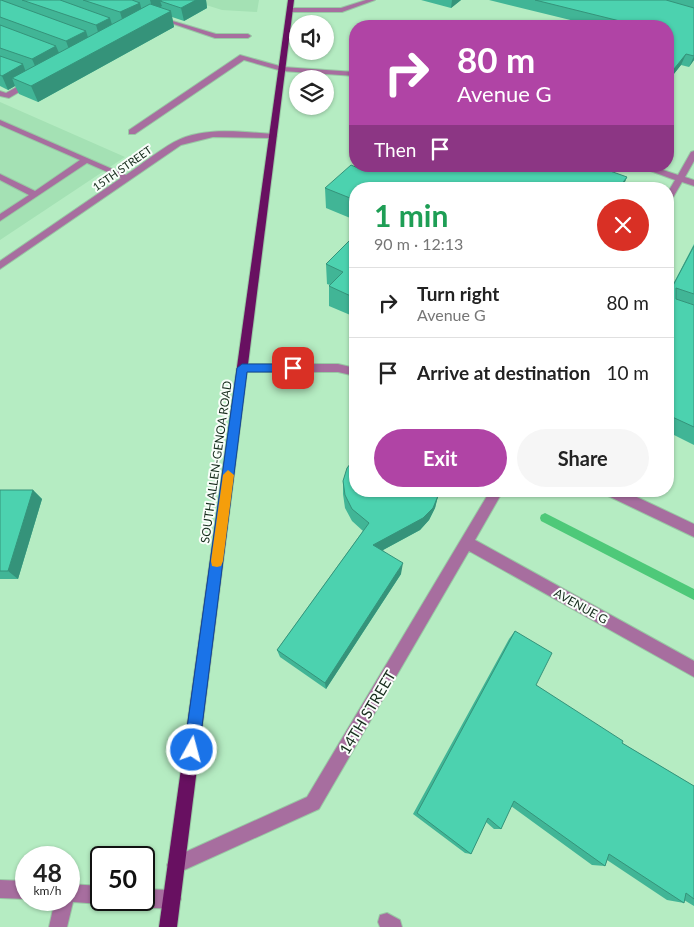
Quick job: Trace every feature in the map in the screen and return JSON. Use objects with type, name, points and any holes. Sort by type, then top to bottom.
[{"type":"main road","name":"SOUTH ALLEN-GENOA ROAD","points":[[168,927],[290,5]]},
{"type":"street","points":[[290,5],[342,10],[372,0]]},
{"type":"street","points":[[162,10],[150,17],[215,36],[248,36]]},
{"type":"street","points":[[132,132],[243,57],[282,69],[349,74]]},
{"type":"street","points":[[0,94],[6,96],[39,78],[31,75]]},
{"type":"street","points":[[0,122],[127,178]]},
{"type":"street","name":"15TH STREET","points":[[0,266],[178,143],[194,136],[230,133],[273,136]]},
{"type":"street","points":[[674,188],[694,154]]},
{"type":"street","points":[[0,218],[85,161]]},
{"type":"street","points":[[659,172],[694,183]]},
{"type":"street","points":[[0,177],[36,194]]},
{"type":"street","points":[[242,368],[338,368],[349,371]]},
{"type":"street","name":"14TH STREET","points":[[176,865],[313,803],[494,497]]},
{"type":"street","points":[[623,497],[694,531]]},
{"type":"street","name":"AVENUE G","points":[[467,543],[694,669]]},
{"type":"street","points":[[0,888],[15,889]]},
{"type":"street","points":[[155,899],[172,900]]},
{"type":"street","points":[[58,927],[62,911]]},
{"type":"shaded area","points":[[190,0],[259,0],[257,12],[222,10]]},
{"type":"shaded area","points":[[0,102],[125,157],[0,240]]},
{"type":"building","points":[[0,0],[86,31],[66,41],[0,17]]},
{"type":"building","points":[[22,0],[60,0],[110,18],[96,25]]},
{"type":"building","points":[[83,0],[132,0],[140,3],[120,12]]},
{"type":"building","points":[[196,0],[181,8],[160,1]]},
{"type":"building","points":[[535,0],[666,0],[694,8],[694,56],[686,54],[674,69],[674,20],[616,20]]},
{"type":"building","points":[[150,4],[171,11],[31,86],[12,78]]},
{"type":"building","points":[[0,25],[56,46],[32,59],[0,48]]},
{"type":"building","points":[[0,56],[23,64],[2,76],[0,75]]},
{"type":"building","points":[[349,167],[349,172],[613,172],[627,177],[623,182],[349,182],[349,198],[325,188]]},
{"type":"building","points":[[349,241],[349,295],[329,286],[343,272],[326,264]]},
{"type":"building","points":[[694,246],[694,294],[676,288],[676,299],[694,305],[694,427],[674,418],[674,284]]},
{"type":"building","points":[[349,466],[349,497],[438,497],[433,508],[423,518],[373,545],[403,563],[325,683],[277,650],[369,523],[352,509],[345,495],[343,481]]},
{"type":"building","points":[[0,490],[33,490],[8,571],[0,571]]},
{"type":"building","points":[[515,631],[552,653],[536,685],[623,741],[622,743],[694,786],[694,899],[686,893],[684,903],[609,854],[605,866],[514,801],[501,829],[488,818],[471,854],[417,813]]},
{"type":"waterway","points":[[545,518],[694,595]]},
{"type":"slow traffic","points":[[217,561],[228,475]]},
{"type":"route","points":[[192,750],[242,368],[293,368]]}]
